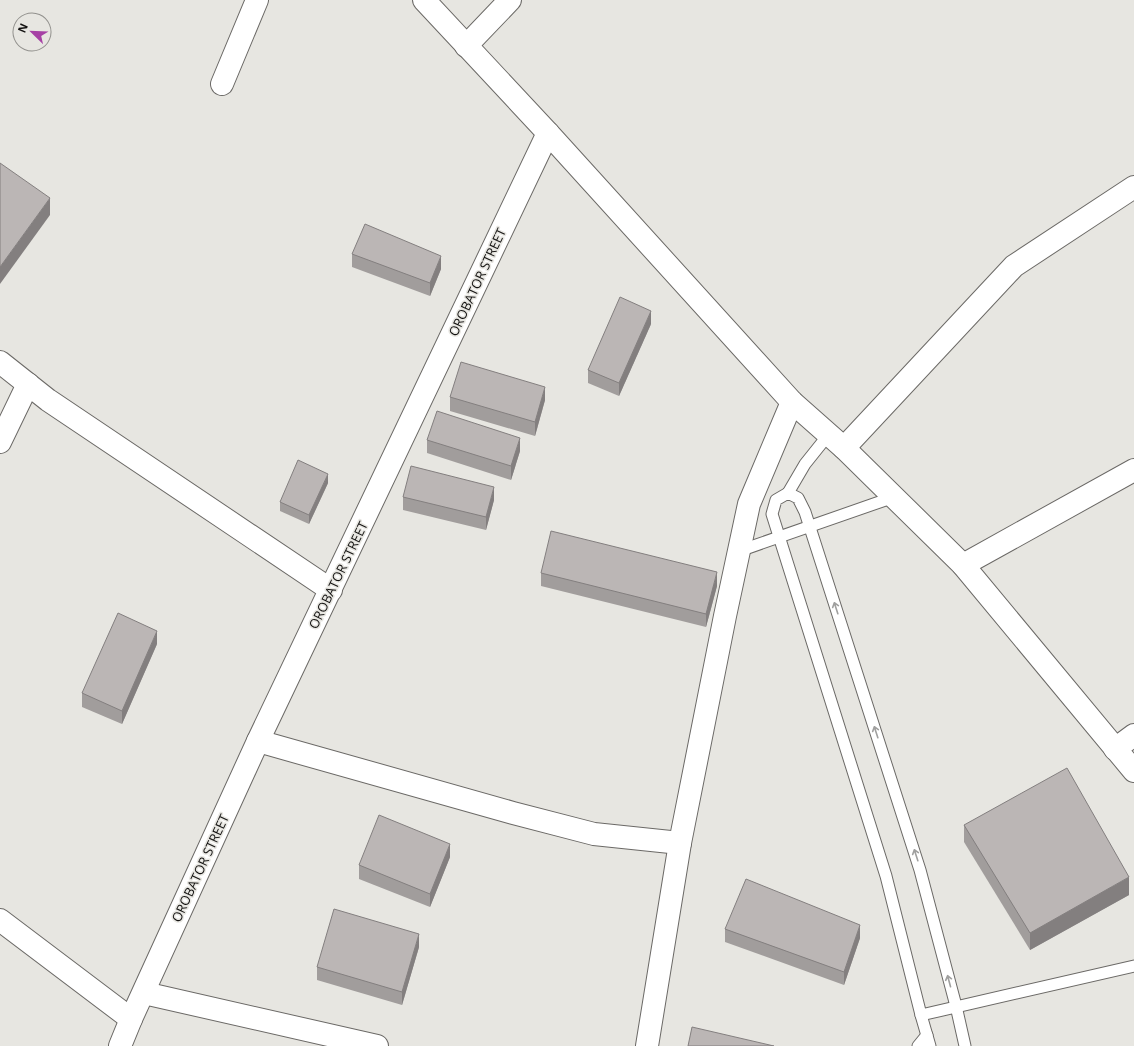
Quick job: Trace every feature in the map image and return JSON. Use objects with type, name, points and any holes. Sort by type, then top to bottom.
[{"type":"street","points":[[222,84],[257,0]]},
{"type":"street","points":[[424,0],[548,133],[792,402],[836,441],[963,565],[1134,771]]},
{"type":"street","points":[[466,46],[510,0]]},
{"type":"street","name":"OROBATOR STREET","points":[[120,1046],[258,741],[548,133]]},
{"type":"street","points":[[836,441],[1014,266],[1134,187]]},
{"type":"street","points":[[0,362],[55,405],[330,590]]},
{"type":"street","points":[[0,442],[28,384]]},
{"type":"street","points":[[647,1046],[680,843],[723,624],[749,504],[792,402]]},
{"type":"street","points":[[963,565],[1134,470]]},
{"type":"street","points":[[1115,749],[1134,735]]},
{"type":"street","points":[[258,741],[513,813],[594,834],[680,843]]},
{"type":"street","points":[[0,920],[131,1019]]},
{"type":"street","points":[[144,993],[377,1046]]},
{"type":"lane","points":[[836,441],[805,464],[788,493],[776,500],[772,514],[886,876],[929,1041],[918,1046]]},
{"type":"lane","points":[[788,493],[798,498],[805,512],[920,870],[956,1006],[964,1046]]},
{"type":"lane","points":[[739,551],[894,497]]},
{"type":"lane","points":[[921,1015],[1134,966]]},
{"type":"building","points":[[0,163],[50,198],[0,267]]},
{"type":"building","points":[[365,224],[441,256],[430,283],[352,254]]},
{"type":"building","points":[[620,297],[651,311],[619,383],[588,370]]},
{"type":"building","points":[[461,362],[545,387],[535,422],[450,397]]},
{"type":"building","points":[[437,411],[520,438],[511,466],[427,440]]},
{"type":"building","points":[[298,460],[328,474],[309,515],[280,502]]},
{"type":"building","points":[[411,466],[494,487],[486,517],[403,497]]},
{"type":"building","points":[[551,531],[717,572],[706,614],[541,573]]},
{"type":"building","points":[[118,613],[157,631],[122,711],[82,693]]},
{"type":"building","points":[[1067,768],[1129,877],[1030,933],[964,825]]},
{"type":"building","points":[[379,815],[450,844],[430,894],[359,865]]},
{"type":"building","points":[[746,879],[860,925],[844,972],[725,929]]},
{"type":"building","points":[[334,909],[419,934],[402,992],[317,967]]},
{"type":"building","points":[[692,1027],[774,1046],[688,1046]]}]
